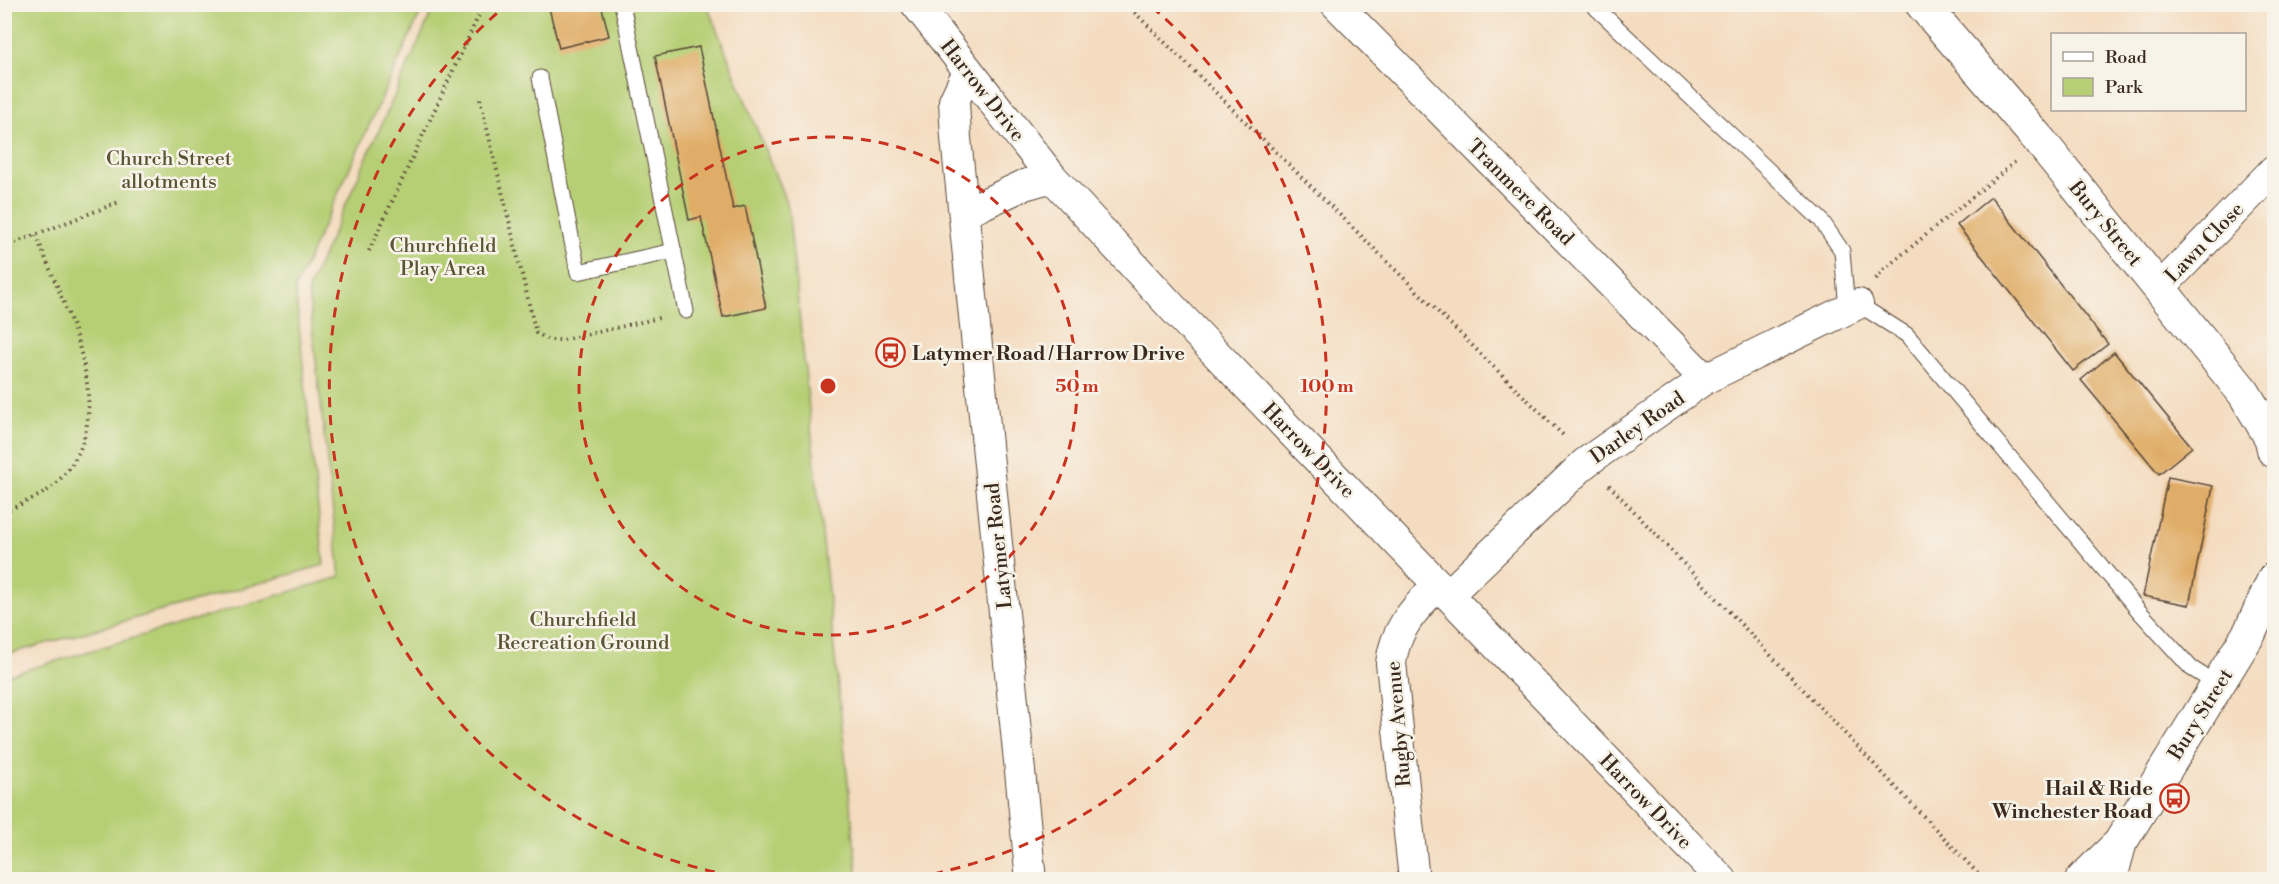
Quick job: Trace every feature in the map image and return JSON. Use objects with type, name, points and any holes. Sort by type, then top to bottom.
[{"type":"street","name":"Harrow Drive","points":[[916,4],[1052,177],[1182,318],[1722,879]]},
{"type":"street","name":"Tranmere Road","points":[[1336,4],[1705,380]]},
{"type":"street","name":"Bury Street","points":[[1922,4],[2040,141],[2244,393],[2271,438],[2274,451]]},
{"type":"street","name":"Latymer Road","points":[[968,71],[954,101],[1031,879]]},
{"type":"street","name":"Lawn Close","points":[[2159,289],[2274,170]]},
{"type":"street","points":[[964,213],[1013,189],[1052,177]]},
{"type":"street","name":"Darley Road","points":[[1443,590],[1585,463],[1705,380],[1853,307]]},
{"type":"street","name":"Bury Street","points":[[2110,879],[2120,843],[2250,632],[2274,579]]},
{"type":"street","name":"Rugby Avenue","points":[[1414,879],[1391,663],[1394,643],[1407,617],[1443,590]]},
{"type":"street","points":[[2082,879],[2120,843]]},
{"type":"lane","points":[[622,4],[686,311]]},
{"type":"lane","points":[[1592,4],[1821,220],[1842,251],[1853,307],[1907,334],[2139,611],[2191,668],[2218,685]]},
{"type":"lane","points":[[540,78],[578,272],[674,251]]},
{"type":"path","points":[[369,251],[484,4]]},
{"type":"path","points":[[1126,4],[1573,445],[1585,463],[1616,491],[1984,879]]},
{"type":"path","points":[[1853,307],[1882,272],[2040,141]]},
{"type":"path","points":[[4,247],[119,202]]},
{"type":"path","points":[[4,512],[52,487],[74,462],[86,434],[90,405],[87,373],[36,235]]},
{"type":"green space","name":"Church Street allotments","points":[[5,4],[424,5],[295,288],[324,565],[5,655]]},
{"type":"green space","name":"Churchfield Recreation Ground","points":[[435,5],[707,5],[788,207],[858,879],[5,880],[5,676],[340,577],[308,289]]},
{"type":"building","points":[[548,4],[601,4],[609,36],[559,48]]},
{"type":"building","points":[[699,47],[733,209],[745,206],[766,308],[723,317],[701,217],[689,220],[655,56]]},
{"type":"building","points":[[1991,197],[2108,344],[2073,371],[1957,225]]},
{"type":"building","points":[[2114,352],[2192,447],[2159,474],[2081,380]]},
{"type":"building","points":[[2168,477],[2213,486],[2189,605],[2143,596]]},
{"type":"place","name":"Latymer Road / Harrow Drive","points":[[891,353]]},
{"type":"place","name":"Hail & Ride Winchester Road","points":[[2174,799]]},
{"type":"park label","name":"Churchfield Play Area","points":[[443,256]]}]
